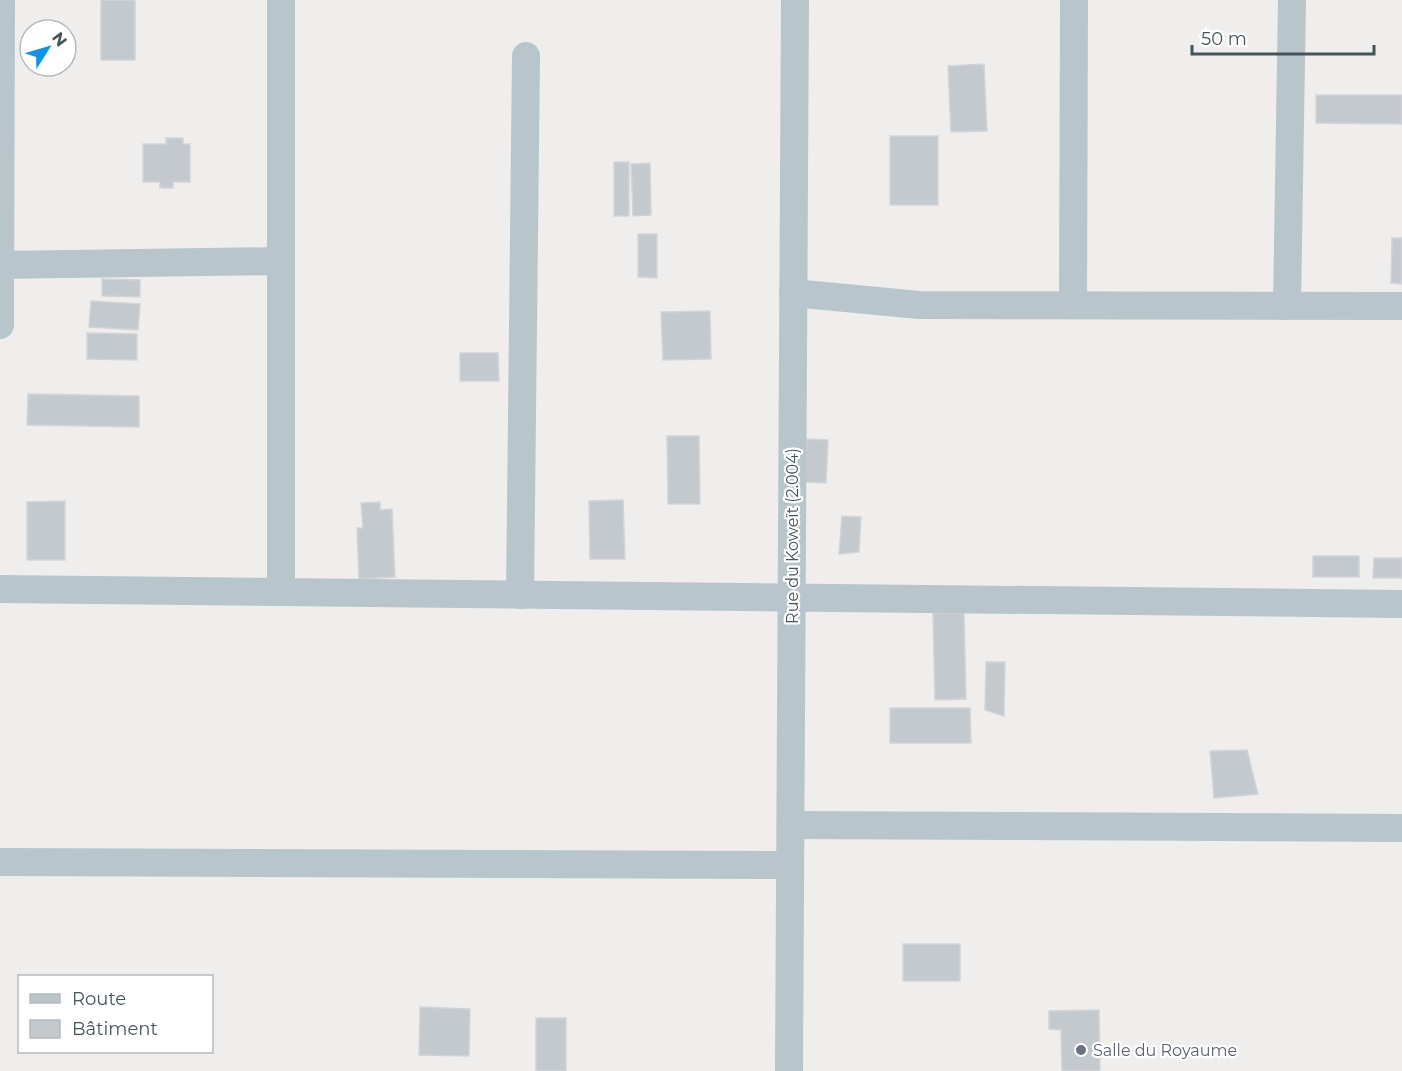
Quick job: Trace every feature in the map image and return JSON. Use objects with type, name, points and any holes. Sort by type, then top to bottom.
[{"type":"street","points":[[0,325],[1,0]]},
{"type":"street","points":[[281,0],[281,592]]},
{"type":"street","name":"Rue du Koweït (2.004)","points":[[789,1071],[795,0]]},
{"type":"street","points":[[1073,305],[1074,0]]},
{"type":"street","points":[[1287,306],[1292,0]]},
{"type":"street","points":[[520,595],[525,56]]},
{"type":"street","points":[[0,265],[281,261]]},
{"type":"street","points":[[794,293],[919,305],[1402,306]]},
{"type":"street","points":[[0,589],[1402,604]]},
{"type":"street","points":[[791,825],[1402,828]]},
{"type":"street","points":[[0,862],[790,866]]},
{"type":"building","points":[[101,0],[135,0],[135,60],[101,60]]},
{"type":"building","points":[[984,64],[987,131],[951,132],[948,66]]},
{"type":"building","points":[[1316,95],[1402,95],[1402,124],[1316,123]]},
{"type":"building","points":[[890,136],[938,136],[938,205],[890,205]]},
{"type":"building","points":[[166,138],[183,138],[183,144],[190,144],[190,182],[173,182],[173,188],[160,188],[160,182],[143,182],[143,144],[166,144]]},
{"type":"building","points":[[614,162],[629,162],[629,216],[614,216]]},
{"type":"building","points":[[650,163],[651,215],[633,216],[631,164]]},
{"type":"building","points":[[638,234],[657,234],[657,278],[638,277]]},
{"type":"building","points":[[1392,238],[1402,238],[1402,284],[1391,283]]},
{"type":"building","points":[[102,279],[140,280],[140,297],[102,296]]},
{"type":"building","points":[[91,301],[140,304],[138,330],[89,327]]},
{"type":"building","points":[[710,311],[711,359],[663,360],[661,312]]},
{"type":"building","points":[[87,333],[137,334],[137,360],[87,359]]},
{"type":"building","points":[[460,353],[498,353],[499,381],[460,381]]},
{"type":"building","points":[[28,394],[139,396],[139,427],[27,425]]},
{"type":"building","points":[[667,436],[699,436],[700,504],[668,504]]},
{"type":"building","points":[[807,439],[828,440],[826,483],[805,482]]},
{"type":"building","points":[[623,500],[625,559],[590,559],[589,501]]},
{"type":"building","points":[[65,501],[65,560],[27,560],[27,502]]},
{"type":"building","points":[[380,502],[380,510],[392,509],[395,577],[359,579],[357,528],[363,528],[361,503]]},
{"type":"building","points":[[842,516],[861,517],[859,552],[839,554]]},
{"type":"building","points":[[1313,556],[1359,556],[1359,577],[1313,577]]},
{"type":"building","points":[[1374,558],[1402,558],[1402,578],[1373,578]]},
{"type":"building","points":[[933,613],[964,613],[966,699],[935,700]]},
{"type":"building","points":[[986,662],[1005,662],[1004,716],[985,710]]},
{"type":"building","points":[[890,708],[970,708],[971,743],[890,743]]},
{"type":"building","points":[[1247,750],[1258,794],[1214,798],[1210,751]]},
{"type":"building","points":[[903,944],[960,944],[960,981],[903,981]]},
{"type":"building","points":[[420,1007],[470,1009],[469,1056],[419,1055]]},
{"type":"building","name":"Salle du Royaume","points":[[1099,1010],[1100,1071],[1062,1071],[1061,1030],[1049,1029],[1049,1011]]},
{"type":"building","points":[[536,1018],[566,1018],[566,1071],[536,1071]]},
{"type":"place","name":"Salle du Royaume","points":[[1081,1050]]}]
